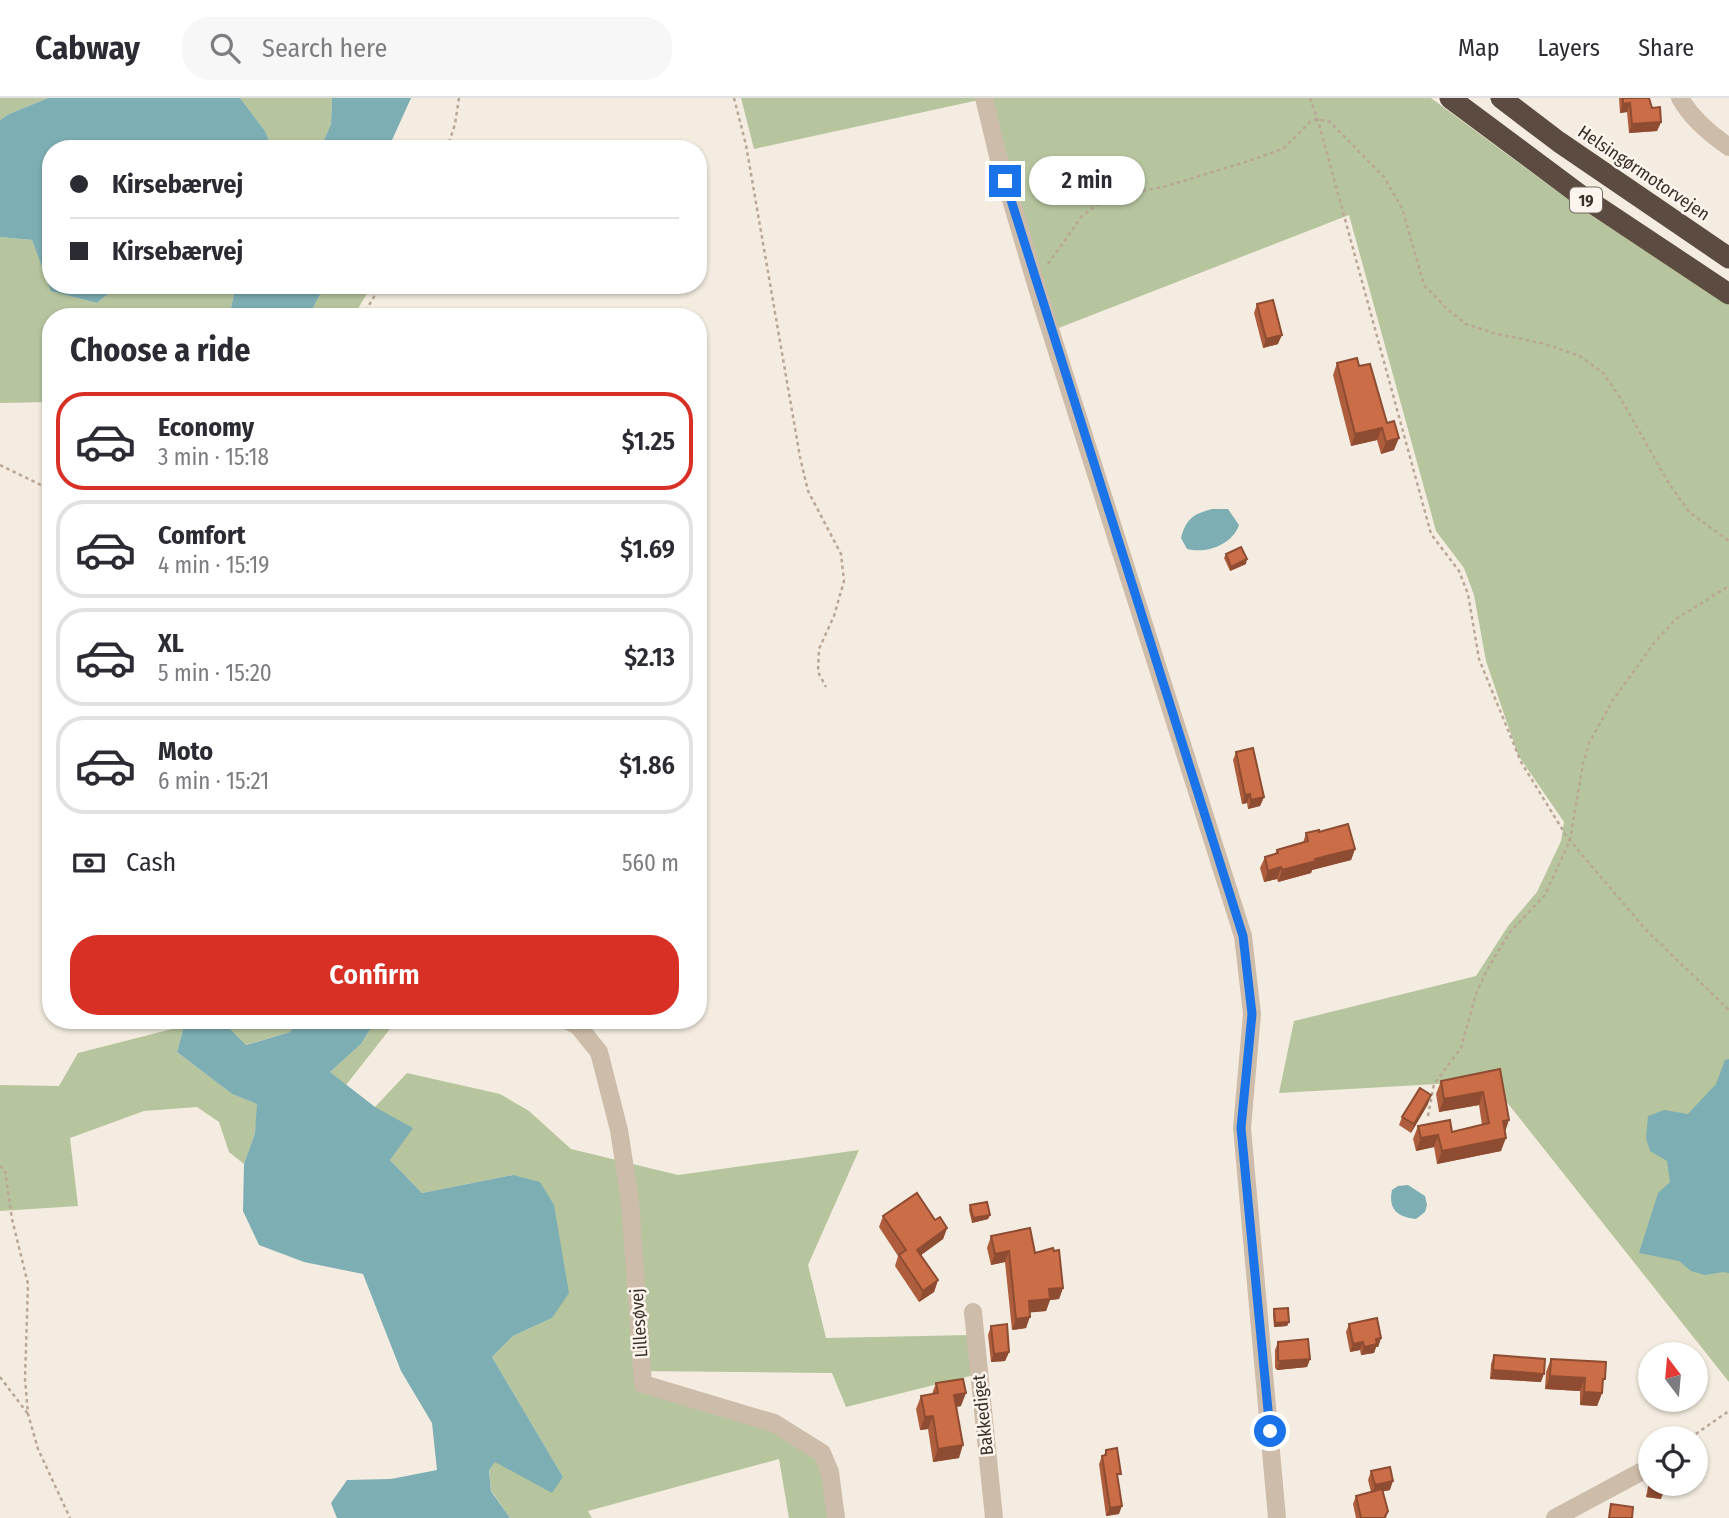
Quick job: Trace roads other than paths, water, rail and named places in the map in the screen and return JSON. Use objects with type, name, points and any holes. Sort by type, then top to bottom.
[{"type":"highway","name":"19","points":[[1450,98],[1580,195],[1729,294]]},
{"type":"highway","name":"Helsingørmotorvejen","points":[[1501,98],[1559,142],[1729,258]]},
{"type":"street","points":[[984,98],[1035,281],[1243,936],[1252,1014],[1241,1128],[1277,1518]]},
{"type":"street","points":[[1680,98],[1712,136],[1729,147]]},
{"type":"street","name":"Lillesøvej","points":[[580,1029],[599,1052],[619,1130],[630,1201],[643,1384],[774,1423],[822,1453],[830,1472],[836,1518]]},
{"type":"street","name":"Bakkediget","points":[[973,1312],[994,1518]]},
{"type":"street","points":[[1555,1518],[1638,1473]]},
{"type":"water","points":[[48,98],[240,98],[269,140],[42,140],[42,267],[32,240],[0,237],[0,120]]},
{"type":"water","points":[[332,98],[411,98],[392,140],[324,140],[331,124]]},
{"type":"water","points":[[62,294],[108,294],[97,303]]},
{"type":"water","points":[[234,294],[320,294],[313,308],[231,308]]},
{"type":"water","points":[[1212,509],[1228,509],[1239,525],[1236,532],[1224,543],[1210,549],[1187,549],[1181,538],[1185,526],[1195,515]]},
{"type":"water","points":[[183,1029],[230,1029],[246,1045],[290,1032],[292,1029],[370,1029],[361,1044],[330,1072],[375,1107],[413,1128],[390,1160],[422,1193],[513,1175],[540,1182],[554,1205],[569,1293],[552,1318],[513,1336],[492,1357],[563,1477],[552,1493],[495,1462],[489,1470],[491,1491],[510,1518],[337,1518],[331,1503],[347,1480],[391,1479],[437,1470],[432,1423],[401,1371],[363,1274],[304,1262],[259,1245],[243,1211],[244,1164],[255,1133],[257,1104],[232,1094],[177,1052]]},
{"type":"water","points":[[1729,1059],[1729,1273],[1705,1275],[1691,1271],[1679,1261],[1639,1253],[1658,1193],[1670,1182],[1667,1161],[1650,1151],[1646,1138],[1648,1116],[1664,1110],[1688,1114],[1716,1084],[1725,1060]]},
{"type":"water","points":[[1408,1185],[1425,1196],[1425,1212],[1416,1219],[1399,1214],[1391,1202],[1392,1190]]}]
